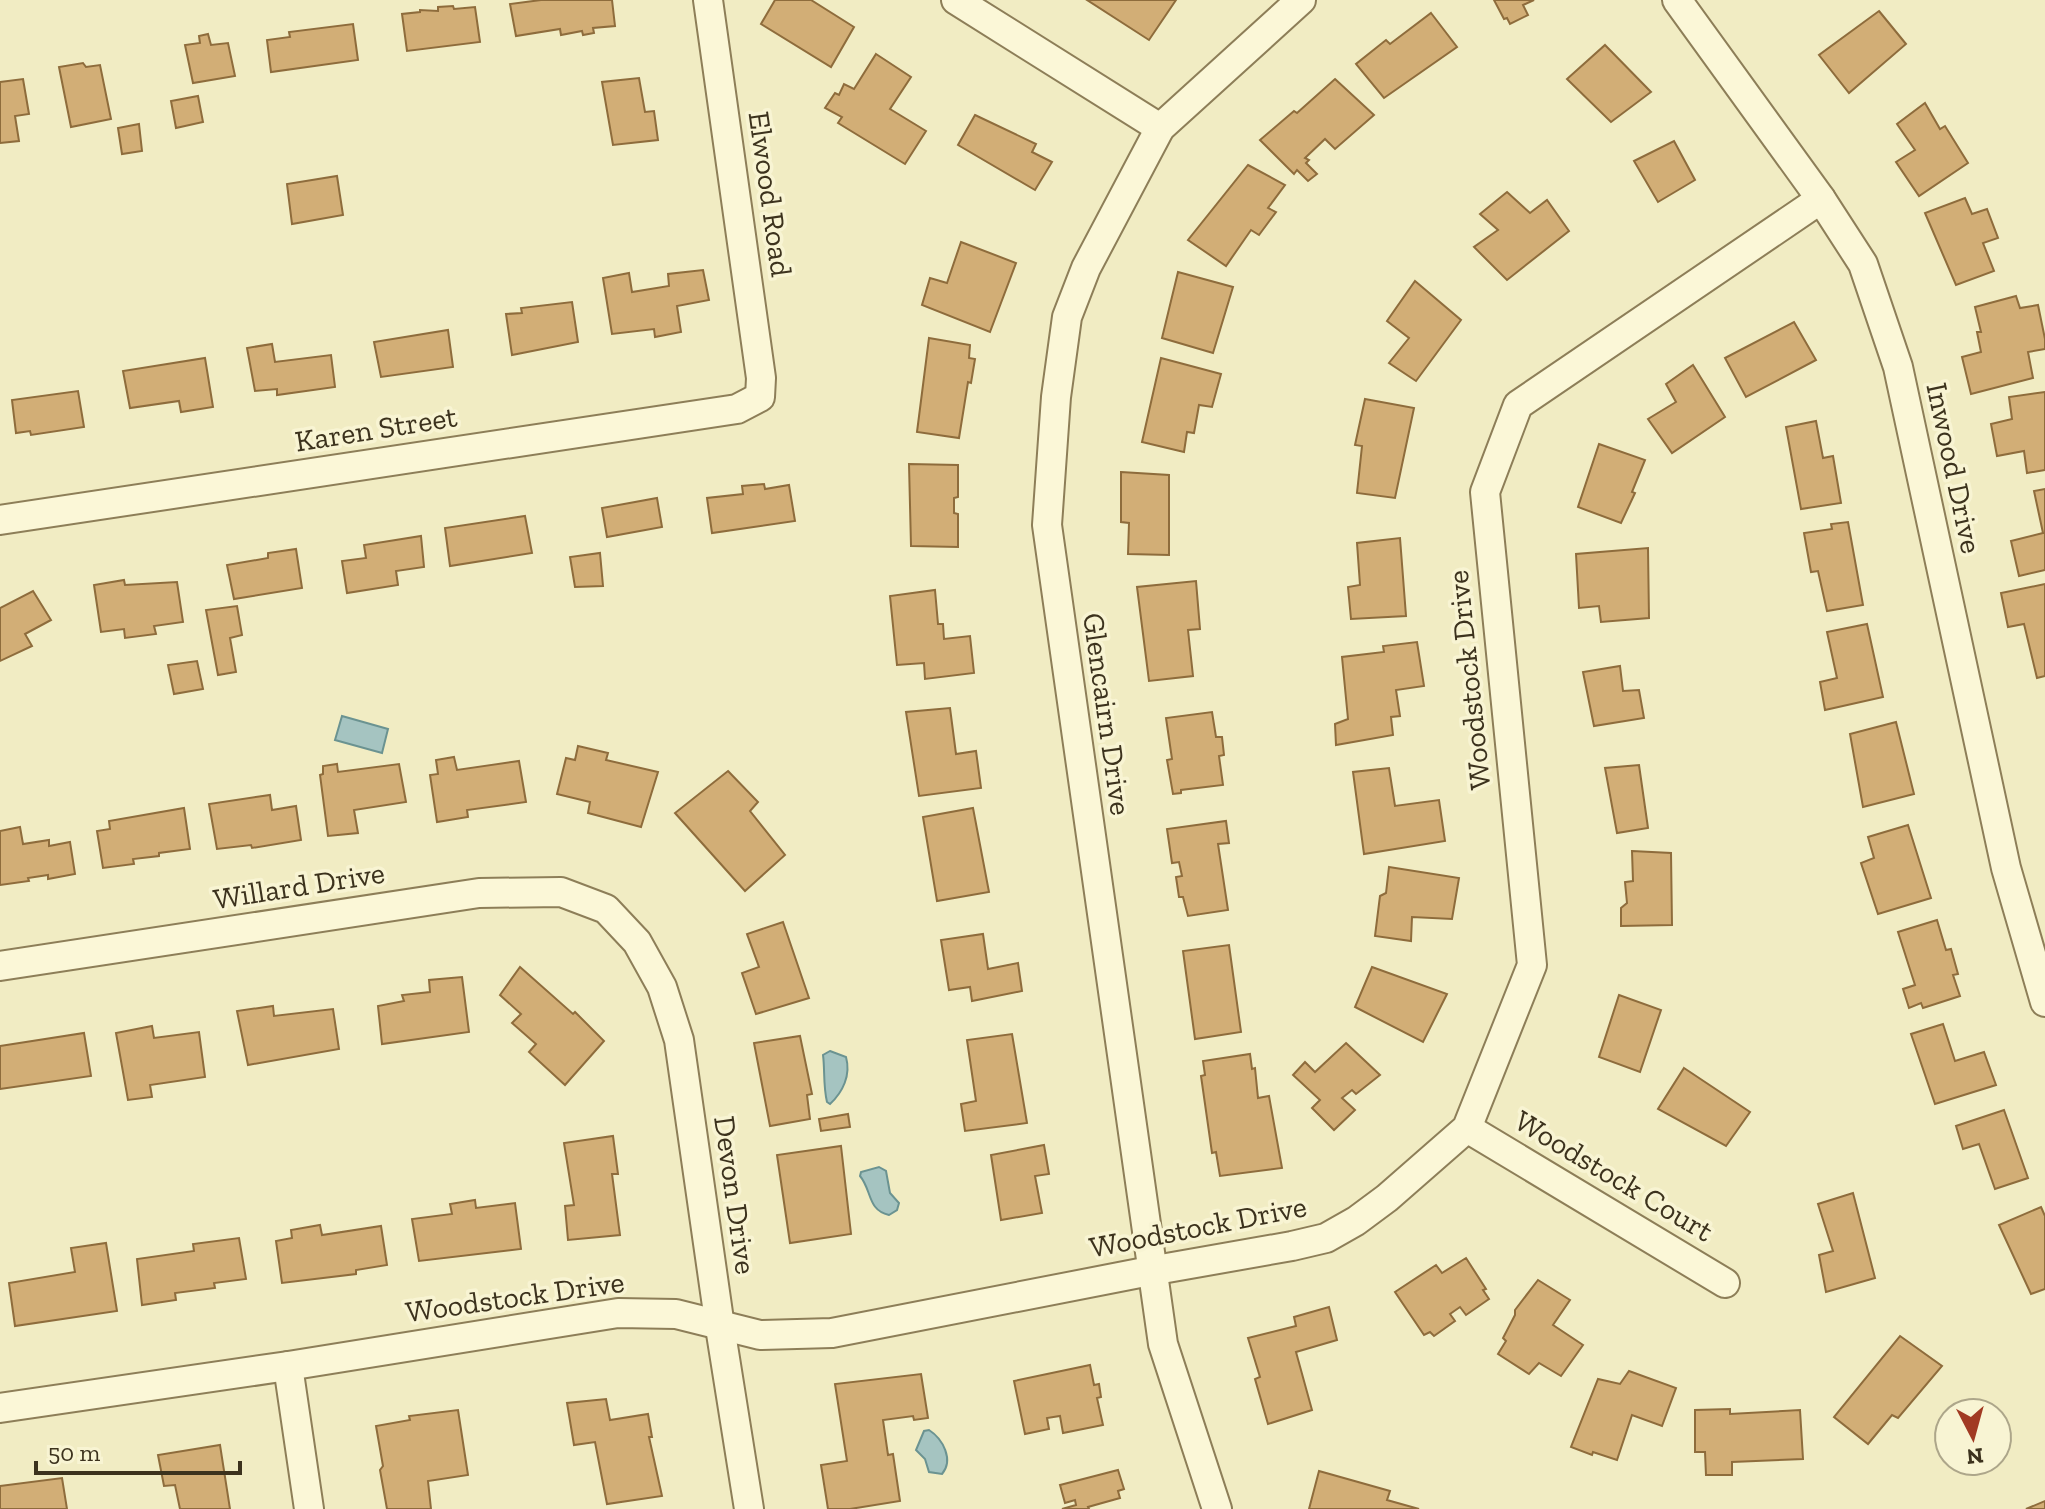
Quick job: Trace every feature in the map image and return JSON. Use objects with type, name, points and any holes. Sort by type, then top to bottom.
[{"type":"street","name":"Elwood Road","points":[[708,0],[761,378],[760,397]]},
{"type":"street","points":[[956,0],[1160,128]]},
{"type":"street","name":"Glencairn Drive","points":[[1217,1509],[1163,1344],[1150,1271],[1047,525],[1056,397],[1067,317],[1086,268],[1160,128],[1301,0]]},
{"type":"street","name":"Inwood Drive","points":[[1693,5],[1863,264],[1898,367],[2006,868],[2045,1002]]},
{"type":"street","name":"Woodstock Drive","points":[[0,1408],[618,1313],[676,1314],[760,1335],[832,1333],[1326,1238],[1356,1221],[1467,1128],[1532,965],[1485,492],[1518,405],[1821,199]]},
{"type":"street","name":"Karen Street","points":[[0,520],[737,409],[760,397]]},
{"type":"street","name":"Willard Drive","points":[[0,966],[479,893],[561,892],[606,909]]},
{"type":"street","name":"Devon Drive","points":[[606,909],[637,942],[656,976],[679,1040],[749,1509]]},
{"type":"street","name":"Woodstock Court","points":[[1467,1128],[1725,1283]]},
{"type":"street","points":[[288,1366],[309,1509]]},
{"type":"water","points":[[342,716],[388,729],[382,753],[335,740]]},
{"type":"water","points":[[830,1051],[846,1057],[847,1077],[830,1104],[826,1096],[823,1055]]},
{"type":"water","points":[[879,1167],[886,1171],[890,1193],[899,1203],[897,1210],[889,1215],[873,1204],[860,1176],[861,1172]]},
{"type":"water","points":[[929,1430],[939,1439],[947,1456],[942,1474],[929,1472],[925,1459],[916,1450],[924,1431]]},
{"type":"building","points":[[541,0],[612,0],[615,26],[593,28],[594,33],[583,35],[582,31],[561,35],[560,29],[516,36],[510,4]]},
{"type":"building","points":[[775,0],[811,0],[854,27],[831,67],[761,24]]},
{"type":"building","points":[[1087,0],[1176,0],[1149,40]]},
{"type":"building","points":[[1494,0],[1534,0],[1523,5],[1528,15],[1510,24]]},
{"type":"building","points":[[453,6],[454,9],[475,7],[480,42],[407,51],[402,14],[420,10],[438,11],[438,7]]},
{"type":"building","points":[[1879,11],[1906,44],[1849,93],[1819,55]]},
{"type":"building","points":[[1431,13],[1457,47],[1384,98],[1356,64],[1386,40],[1390,44]]},
{"type":"building","points":[[353,24],[358,60],[271,72],[267,40],[290,37],[289,32]]},
{"type":"building","points":[[208,34],[211,45],[228,43],[235,76],[193,83],[185,45],[200,43],[199,36]]},
{"type":"building","points":[[1605,45],[1651,92],[1611,122],[1567,79]]},
{"type":"building","points":[[876,54],[911,77],[890,109],[926,131],[905,164],[838,123],[842,117],[825,108],[835,93],[839,95],[844,84],[854,89]]},
{"type":"building","points":[[83,63],[86,67],[100,65],[111,119],[71,127],[59,67]]},
{"type":"building","points":[[639,78],[645,112],[654,111],[658,140],[613,145],[602,82]]},
{"type":"building","points":[[23,79],[29,114],[15,116],[19,141],[0,143],[0,82]]},
{"type":"building","points":[[1335,79],[1374,115],[1335,149],[1325,139],[1305,158],[1317,174],[1308,181],[1297,170],[1294,174],[1260,140]]},
{"type":"building","points":[[198,96],[203,122],[176,128],[171,101]]},
{"type":"building","points":[[1925,103],[1940,129],[1945,126],[1968,163],[1919,196],[1896,162],[1915,150],[1897,124]]},
{"type":"building","points":[[975,115],[1036,144],[1032,152],[1052,162],[1035,190],[958,145]]},
{"type":"building","points":[[139,124],[142,151],[122,154],[118,128]]},
{"type":"building","points":[[1674,141],[1695,180],[1658,202],[1634,161]]},
{"type":"building","points":[[1248,165],[1285,185],[1268,208],[1276,212],[1259,235],[1251,230],[1226,266],[1188,240]]},
{"type":"building","points":[[337,176],[343,215],[292,224],[287,184]]},
{"type":"building","points":[[1507,192],[1530,213],[1547,200],[1569,231],[1507,280],[1474,247],[1498,230],[1480,214]]},
{"type":"building","points":[[1965,198],[1972,214],[1987,209],[1998,238],[1983,243],[1994,271],[1956,285],[1925,213]]},
{"type":"building","points":[[961,242],[1016,263],[990,332],[922,305],[930,278],[947,283]]},
{"type":"building","points":[[703,270],[709,300],[677,306],[681,332],[655,337],[654,329],[612,334],[603,278],[629,273],[632,292],[669,286],[668,274]]},
{"type":"building","points":[[1178,272],[1233,287],[1213,353],[1162,338]]},
{"type":"building","points":[[1415,281],[1461,320],[1416,381],[1389,363],[1409,338],[1387,321]]},
{"type":"building","points":[[2016,296],[2020,308],[2038,305],[2045,349],[2028,352],[2033,378],[1971,394],[1962,357],[1981,352],[1977,332],[1981,332],[1975,307]]},
{"type":"building","points":[[572,302],[578,342],[512,355],[506,314],[522,313],[521,308]]},
{"type":"building","points":[[1794,322],[1816,360],[1746,397],[1725,358]]},
{"type":"building","points":[[448,330],[453,367],[381,377],[374,342]]},
{"type":"building","points":[[929,338],[970,345],[969,358],[975,359],[959,438],[917,432]]},
{"type":"building","points":[[272,344],[275,362],[331,355],[335,387],[277,395],[277,389],[255,391],[247,348]]},
{"type":"building","points":[[205,358],[213,407],[181,412],[179,401],[130,408],[123,371]]},
{"type":"building","points":[[1161,358],[1221,374],[1212,407],[1199,405],[1194,433],[1187,432],[1184,452],[1142,442]]},
{"type":"building","points":[[1693,365],[1725,417],[1672,453],[1648,419],[1676,402],[1666,384]]},
{"type":"building","points":[[78,391],[84,427],[31,435],[30,431],[16,433],[12,400]]},
{"type":"building","points":[[2045,392],[2045,470],[2027,473],[2024,451],[1997,456],[1991,424],[2012,419],[2009,397]]},
{"type":"building","points":[[1365,399],[1414,408],[1395,498],[1357,493],[1362,446],[1355,445]]},
{"type":"building","points":[[1816,421],[1823,458],[1833,456],[1841,503],[1801,509],[1786,427]]},
{"type":"building","points":[[1599,444],[1645,460],[1632,492],[1635,493],[1621,523],[1578,507]]},
{"type":"building","points":[[909,464],[958,465],[958,497],[954,498],[954,513],[958,514],[958,547],[911,546]]},
{"type":"building","points":[[1121,472],[1169,475],[1169,555],[1128,554],[1129,523],[1121,522]]},
{"type":"building","points":[[764,484],[765,489],[789,485],[795,521],[712,533],[707,498],[743,494],[742,486]]},
{"type":"building","points":[[2045,489],[2045,570],[2019,576],[2011,541],[2043,533],[2034,491]]},
{"type":"building","points":[[657,498],[662,527],[607,537],[602,508]]},
{"type":"building","points":[[525,516],[532,553],[450,566],[445,528]]},
{"type":"building","points":[[1848,522],[1863,605],[1827,611],[1818,571],[1811,572],[1804,533],[1832,529],[1831,524]]},
{"type":"building","points":[[421,536],[424,567],[396,571],[398,585],[347,593],[342,561],[366,558],[364,545]]},
{"type":"building","points":[[1400,538],[1406,616],[1351,619],[1348,587],[1360,585],[1357,543]]},
{"type":"building","points":[[1648,548],[1649,618],[1601,622],[1599,606],[1579,608],[1576,554]]},
{"type":"building","points":[[296,549],[302,588],[234,599],[227,565],[268,558],[268,553]]},
{"type":"building","points":[[600,553],[603,586],[575,587],[570,557]]},
{"type":"building","points":[[124,580],[125,585],[177,582],[183,622],[154,626],[156,634],[125,638],[124,629],[101,632],[94,585]]},
{"type":"building","points":[[1196,581],[1200,629],[1188,630],[1193,676],[1149,681],[1137,587]]},
{"type":"building","points":[[2045,584],[2045,676],[2037,678],[2024,624],[2008,627],[2001,593]]},
{"type":"building","points":[[935,590],[938,624],[943,624],[944,639],[970,636],[974,673],[925,679],[924,663],[897,665],[890,596]]},
{"type":"building","points":[[33,591],[51,620],[25,634],[32,646],[0,661],[0,608]]},
{"type":"building","points":[[237,606],[242,635],[230,638],[236,672],[218,675],[206,610]]},
{"type":"building","points":[[1867,624],[1883,697],[1825,710],[1820,682],[1837,678],[1827,632]]},
{"type":"building","points":[[1417,642],[1424,686],[1396,690],[1400,716],[1391,717],[1393,735],[1336,745],[1335,724],[1348,719],[1342,657],[1384,652],[1383,646]]},
{"type":"building","points":[[197,661],[203,689],[174,694],[168,665]]},
{"type":"building","points":[[1620,666],[1623,691],[1639,690],[1644,718],[1594,726],[1583,672]]},
{"type":"building","points":[[950,708],[956,754],[976,751],[981,788],[919,796],[906,712]]},
{"type":"building","points":[[1212,712],[1216,737],[1222,737],[1224,755],[1219,756],[1223,785],[1181,790],[1181,793],[1173,794],[1167,760],[1172,759],[1166,718]]},
{"type":"building","points":[[1896,722],[1914,794],[1863,807],[1850,734]]},
{"type":"building","points":[[578,746],[608,753],[606,760],[658,772],[641,827],[588,813],[590,802],[557,794],[566,758],[575,760]]},
{"type":"building","points":[[454,757],[457,770],[519,761],[526,802],[467,810],[468,817],[437,822],[430,775],[438,774],[436,760]]},
{"type":"building","points":[[337,764],[338,772],[399,764],[406,802],[354,810],[358,833],[328,836],[320,775],[323,774],[323,766]]},
{"type":"building","points":[[1639,765],[1648,828],[1617,833],[1605,768]]},
{"type":"building","points":[[1389,768],[1395,806],[1439,800],[1445,841],[1364,854],[1353,772]]},
{"type":"building","points":[[728,771],[758,802],[750,811],[785,855],[745,891],[675,813]]},
{"type":"building","points":[[270,795],[272,810],[296,806],[301,840],[252,848],[251,845],[217,849],[209,804]]},
{"type":"building","points":[[184,808],[190,849],[133,859],[134,864],[103,868],[97,831],[110,829],[109,821]]},
{"type":"building","points":[[973,808],[989,892],[937,901],[923,817]]},
{"type":"building","points":[[1226,821],[1229,843],[1218,844],[1228,910],[1188,916],[1183,897],[1179,897],[1176,877],[1182,876],[1179,862],[1172,863],[1167,829]]},
{"type":"building","points":[[1908,825],[1931,898],[1878,914],[1861,863],[1874,858],[1868,837]]},
{"type":"building","points":[[20,827],[23,844],[49,840],[49,846],[70,842],[75,874],[48,879],[48,875],[0,885],[0,831]]},
{"type":"building","points":[[1632,851],[1671,853],[1672,925],[1621,926],[1621,908],[1627,903],[1625,882],[1633,881]]},
{"type":"building","points":[[1389,867],[1459,878],[1452,919],[1412,917],[1411,941],[1375,936],[1380,896],[1386,893]]},
{"type":"building","points":[[1937,920],[1946,950],[1951,949],[1958,974],[1953,975],[1960,996],[1923,1008],[1921,1003],[1909,1008],[1903,989],[1915,985],[1898,932]]},
{"type":"building","points":[[783,922],[809,998],[756,1014],[742,973],[759,967],[747,934]]},
{"type":"building","points":[[983,934],[988,969],[1018,963],[1022,991],[972,1001],[970,987],[949,990],[941,940]]},
{"type":"building","points":[[1229,945],[1241,1032],[1195,1039],[1183,951]]},
{"type":"building","points":[[520,967],[573,1014],[575,1012],[604,1041],[565,1085],[529,1052],[536,1044],[512,1023],[521,1014],[500,995]]},
{"type":"building","points":[[1372,967],[1447,994],[1423,1042],[1355,1007]]},
{"type":"building","points":[[462,977],[469,1032],[382,1044],[378,1006],[404,1001],[402,995],[430,992],[429,980]]},
{"type":"building","points":[[1619,995],[1661,1010],[1640,1072],[1599,1057]]},
{"type":"building","points":[[273,1006],[274,1016],[333,1009],[339,1049],[248,1065],[237,1011]]},
{"type":"building","points":[[1943,1024],[1955,1061],[1984,1052],[1996,1085],[1935,1104],[1911,1034]]},
{"type":"building","points":[[152,1026],[154,1038],[199,1032],[205,1077],[150,1085],[152,1097],[128,1100],[116,1033]]},
{"type":"building","points":[[84,1033],[91,1076],[0,1089],[0,1046]]},
{"type":"building","points":[[1012,1034],[1027,1123],[965,1131],[961,1104],[976,1101],[967,1040]]},
{"type":"building","points":[[800,1036],[812,1094],[807,1095],[810,1119],[770,1126],[754,1043]]},
{"type":"building","points":[[1346,1043],[1380,1075],[1356,1094],[1352,1090],[1342,1098],[1355,1110],[1334,1130],[1312,1108],[1320,1100],[1293,1075],[1305,1062],[1315,1072]]},
{"type":"building","points":[[1250,1054],[1252,1069],[1255,1068],[1258,1098],[1269,1096],[1282,1168],[1220,1176],[1216,1152],[1212,1153],[1201,1076],[1205,1075],[1203,1061]]},
{"type":"building","points":[[1684,1068],[1750,1112],[1726,1146],[1658,1109]]},
{"type":"building","points":[[2004,1110],[2028,1178],[1995,1189],[1979,1144],[1963,1149],[1956,1126]]},
{"type":"building","points":[[848,1114],[850,1127],[821,1131],[819,1119]]},
{"type":"building","points":[[613,1136],[618,1174],[612,1174],[620,1235],[568,1240],[565,1206],[574,1205],[564,1143]]},
{"type":"building","points":[[1044,1145],[1049,1174],[1035,1176],[1042,1213],[1001,1220],[991,1155]]},
{"type":"building","points":[[841,1146],[851,1234],[790,1243],[777,1155]]},
{"type":"building","points":[[1853,1193],[1875,1278],[1826,1292],[1819,1255],[1833,1251],[1818,1204]]},
{"type":"building","points":[[475,1200],[476,1208],[515,1203],[521,1249],[419,1261],[412,1219],[452,1214],[450,1204]]},
{"type":"building","points":[[2041,1207],[2045,1216],[2045,1289],[2031,1294],[1999,1225]]},
{"type":"building","points":[[320,1225],[322,1235],[381,1226],[387,1265],[356,1270],[356,1274],[282,1283],[276,1241],[292,1238],[291,1230]]},
{"type":"building","points":[[239,1238],[246,1279],[214,1283],[215,1288],[175,1293],[176,1300],[142,1305],[137,1259],[194,1251],[193,1244]]},
{"type":"building","points":[[106,1243],[117,1311],[15,1326],[9,1283],[75,1272],[71,1248]]},
{"type":"building","points":[[1466,1258],[1489,1299],[1466,1315],[1460,1307],[1450,1314],[1455,1321],[1434,1336],[1430,1332],[1424,1335],[1395,1292],[1436,1265],[1442,1273]]},
{"type":"building","points":[[1538,1280],[1570,1300],[1553,1325],[1583,1345],[1561,1376],[1539,1363],[1529,1374],[1498,1354],[1506,1341],[1503,1338],[1515,1310]]},
{"type":"building","points":[[1329,1307],[1337,1340],[1296,1352],[1312,1410],[1268,1424],[1255,1379],[1260,1377],[1248,1338],[1296,1326],[1294,1317]]},
{"type":"building","points":[[1900,1336],[1942,1366],[1898,1418],[1892,1415],[1868,1444],[1834,1417]]},
{"type":"building","points":[[1090,1365],[1094,1385],[1099,1384],[1101,1397],[1097,1398],[1103,1425],[1063,1433],[1060,1416],[1047,1418],[1049,1429],[1025,1434],[1014,1381]]},
{"type":"building","points":[[1629,1371],[1676,1388],[1662,1426],[1632,1415],[1617,1460],[1571,1447],[1598,1379],[1620,1384]]},
{"type":"building","points":[[921,1374],[928,1418],[914,1420],[913,1416],[883,1420],[888,1455],[893,1454],[900,1501],[850,1509],[828,1509],[821,1465],[847,1461],[835,1384]]},
{"type":"building","points":[[606,1399],[610,1420],[648,1414],[652,1437],[649,1437],[662,1496],[607,1504],[595,1442],[574,1445],[567,1403]]},
{"type":"building","points":[[1730,1409],[1730,1414],[1800,1410],[1803,1459],[1732,1462],[1732,1475],[1706,1475],[1705,1452],[1695,1452],[1695,1410]]},
{"type":"building","points":[[458,1410],[468,1475],[428,1481],[431,1509],[387,1509],[376,1426],[410,1420],[409,1416]]},
{"type":"building","points":[[220,1445],[230,1509],[180,1509],[175,1485],[164,1486],[158,1455]]},
{"type":"building","points":[[1118,1470],[1124,1489],[1118,1491],[1120,1498],[1089,1509],[1062,1509],[1076,1505],[1075,1500],[1065,1503],[1060,1485]]},
{"type":"building","points":[[1319,1471],[1390,1491],[1387,1500],[1419,1509],[1309,1509]]},
{"type":"building","points":[[62,1478],[67,1509],[0,1509],[0,1486]]},
{"type":"building","points":[[2045,1501],[2045,1509],[2026,1509]]}]
